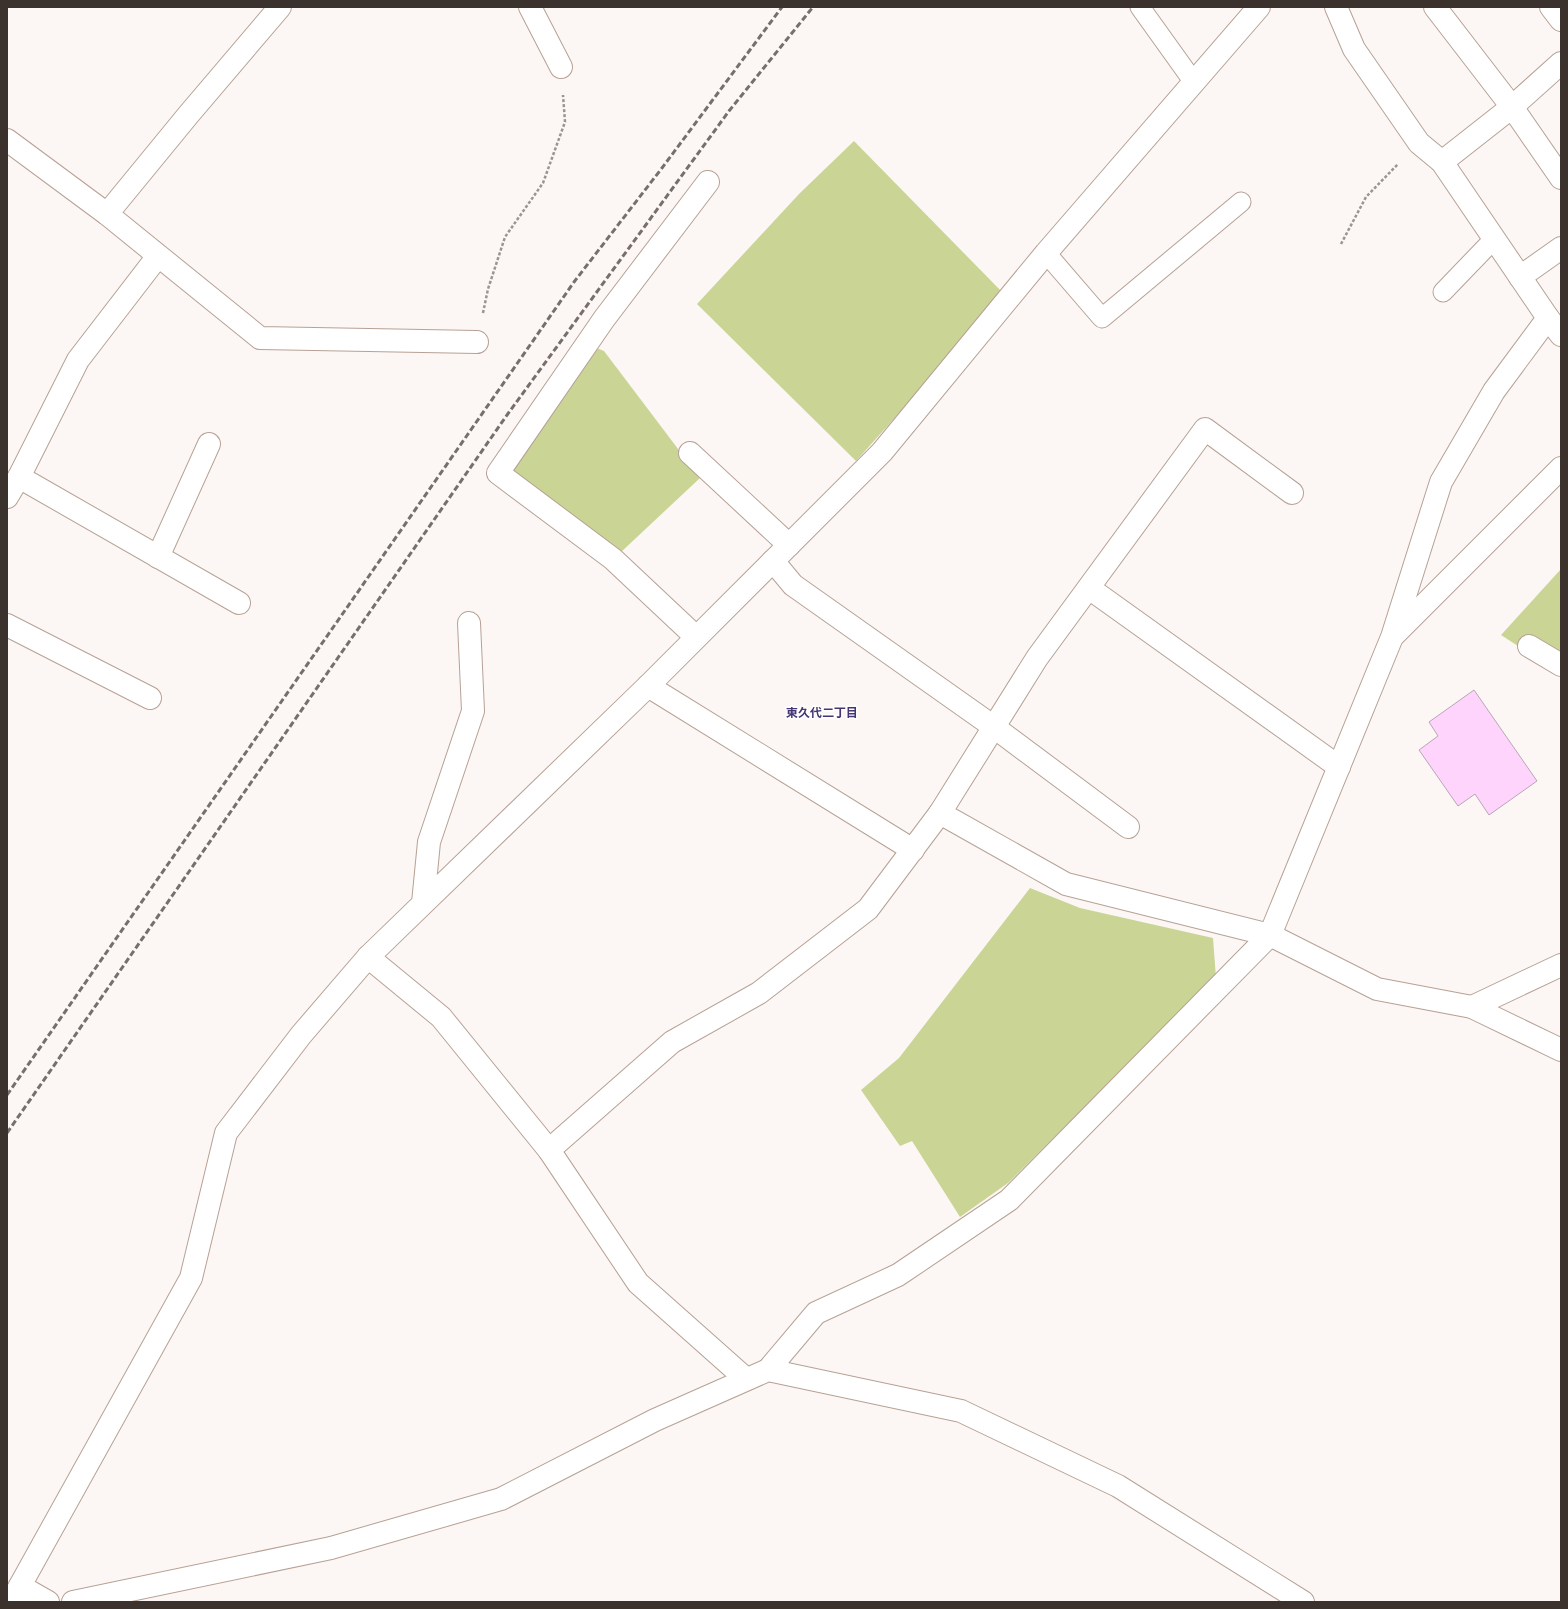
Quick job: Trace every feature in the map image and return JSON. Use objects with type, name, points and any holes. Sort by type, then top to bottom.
[{"type":"street","points":[[107,214],[189,114],[280,7]]},
{"type":"street","points":[[530,7],[561,67]]},
{"type":"street","points":[[48,1602],[16,1594],[191,1278],[226,1133],[301,1035],[368,957],[648,686],[882,452],[1046,253],[1259,7]]},
{"type":"street","points":[[1435,7],[1512,107],[1561,178]]},
{"type":"street","points":[[1551,7],[1561,20]]},
{"type":"street","points":[[73,1602],[331,1548],[501,1499],[655,1420],[768,1370],[816,1313],[898,1275],[1010,1200],[1270,935],[1392,637],[1441,482],[1494,391],[1555,327],[1442,162],[1419,143],[1354,49],[1338,8]]},
{"type":"street","points":[[1442,162],[1512,107],[1561,63]]},
{"type":"street","points":[[7,140],[107,214],[260,338],[477,342]]},
{"type":"street","points":[[696,637],[613,559],[498,473],[604,319],[708,182]]},
{"type":"street","points":[[1520,277],[1561,248]]},
{"type":"street","points":[[7,497],[19,477],[78,360],[158,256]]},
{"type":"street","points":[[549,1150],[672,1042],[759,993],[868,909],[940,813],[1037,658],[1205,429],[1292,493]]},
{"type":"street","points":[[158,557],[209,444]]},
{"type":"street","points":[[690,453],[789,545]]},
{"type":"street","points":[[1392,637],[1561,468]]},
{"type":"street","points":[[19,477],[238,603]]},
{"type":"street","points":[[773,561],[793,585],[994,727],[1128,827]]},
{"type":"street","points":[[1089,588],[1339,767]]},
{"type":"street","points":[[423,903],[428,842],[473,711],[469,623]]},
{"type":"street","points":[[7,625],[150,698]]},
{"type":"street","points":[[1529,646],[1561,665]]},
{"type":"street","points":[[648,686],[913,850]]},
{"type":"street","points":[[940,813],[1066,884],[1270,935],[1377,989],[1472,1007],[1561,1050]]},
{"type":"street","points":[[368,957],[441,1017],[549,1150],[638,1283],[746,1379]]},
{"type":"street","points":[[1472,1007],[1561,965]]},
{"type":"street","points":[[768,1370],[962,1412],[1118,1486],[1303,1602]]},
{"type":"lane","points":[[1140,7],[1194,81]]},
{"type":"lane","points":[[1046,253],[1102,318],[1240,202]]},
{"type":"lane","points":[[1443,292],[1494,239]]},
{"type":"path","points":[[477,342],[488,289],[505,237],[543,183],[565,122],[561,67]]},
{"type":"path","points":[[1341,244],[1366,197],[1419,143]]},
{"type":"green space","points":[[854,141],[1005,295],[856,461],[697,304],[799,194]]},
{"type":"green space","points":[[592,346],[604,351],[700,478],[620,553],[513,470]]},
{"type":"green space","points":[[1561,569],[1561,674],[1501,635]]},
{"type":"green space","points":[[1030,888],[1080,908],[1213,938],[1216,978],[1008,1183],[960,1217],[912,1141],[900,1146],[861,1090],[899,1058]]},
{"type":"building","points":[[1474,690],[1537,781],[1489,815],[1475,794],[1458,806],[1419,750],[1438,736],[1429,722]]},
{"type":"railway","points":[[7,1095],[574,282],[662,168],[782,7]]},
{"type":"railway","points":[[7,1133],[507,415],[729,111],[813,7]]},
{"type":"district","name":"東久代二丁目","points":[[822,713]]}]
